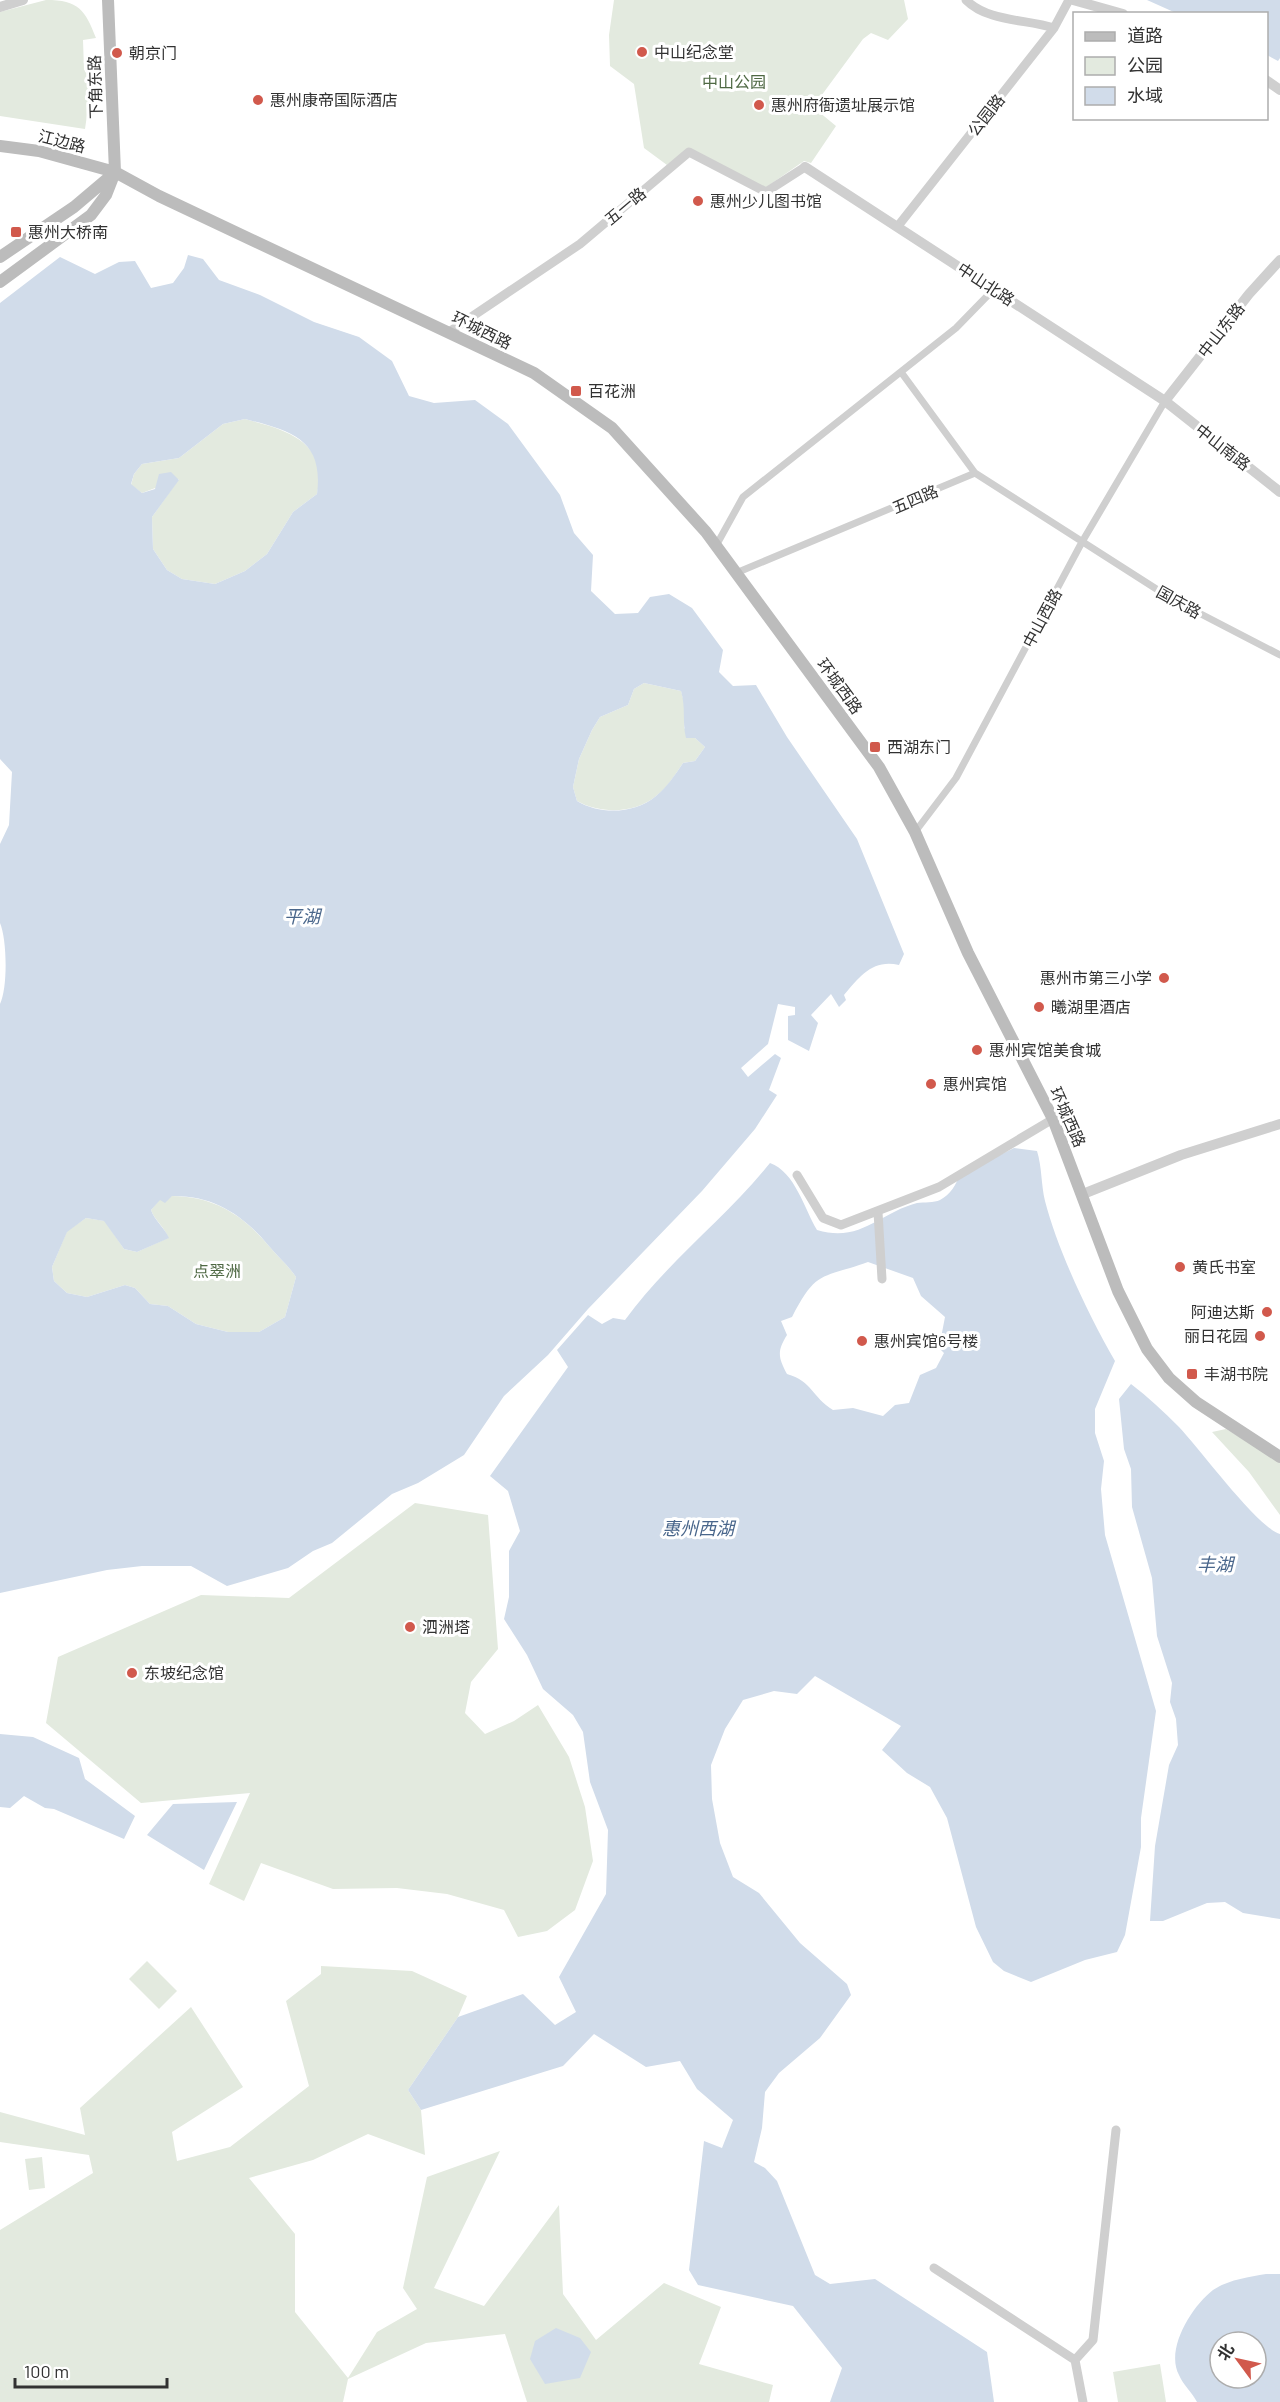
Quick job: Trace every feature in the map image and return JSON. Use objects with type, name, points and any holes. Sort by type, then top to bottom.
[{"type":"main road","name":"下角东路","points":[[0,282],[91,214],[106,195],[115,172],[108,0]]},
{"type":"main road","name":"江边路","points":[[0,146],[39,151],[115,172]]},
{"type":"main road","points":[[0,257],[74,207],[115,172]]},
{"type":"main road","name":"环城西路","points":[[115,172],[159,196],[534,373],[612,428],[717,544],[879,767],[915,832],[968,953],[1053,1119],[1118,1291],[1147,1349],[1169,1378],[1196,1402],[1280,1457]]},
{"type":"street","points":[[0,7],[22,0]]},
{"type":"street","points":[[966,0],[974,8],[1017,22],[1054,28]]},
{"type":"street","points":[[1071,0],[1116,12]]},
{"type":"street","name":"公园路","points":[[898,226],[1054,28],[1071,0]]},
{"type":"street","name":"五一路","points":[[449,332],[580,244],[689,152],[766,192],[805,167]]},
{"type":"street","name":"中山北路","points":[[805,167],[1165,401]]},
{"type":"street","name":"中山东路","points":[[1165,401],[1249,294],[1280,260]]},
{"type":"street","points":[[717,544],[743,496],[956,328],[994,289]]},
{"type":"street","points":[[901,372],[975,473],[1082,542]]},
{"type":"street","name":"中山南路","points":[[1165,401],[1280,492]]},
{"type":"street","name":"中山西路","points":[[915,832],[956,778],[1082,542],[1165,401]]},
{"type":"street","name":"五四路","points":[[736,573],[975,473]]},
{"type":"street","name":"国庆路","points":[[1082,542],[1172,599],[1280,655]]},
{"type":"street","points":[[797,1175],[823,1218],[841,1225],[939,1187],[1053,1119]]},
{"type":"street","points":[[1083,1194],[1181,1155],[1280,1124]]},
{"type":"street","points":[[878,1212],[882,1279]]},
{"type":"street","points":[[1075,2360],[1093,2340],[1116,2130]]},
{"type":"street","points":[[934,2268],[1075,2360],[1083,2402]]},
{"type":"green space","points":[[46,0],[66,2],[79,8],[88,20],[96,38],[83,40],[84,70],[90,72],[91,87],[85,129],[0,116],[0,12]]},
{"type":"green space","name":"中山公园","points":[[614,0],[904,0],[908,19],[888,40],[871,33],[863,39],[813,107],[836,126],[811,163],[804,161],[765,188],[688,149],[667,165],[644,148],[634,84],[610,66],[609,35]]},
{"type":"green space","points":[[245,419],[291,434],[309,449],[320,471],[317,494],[293,512],[267,554],[245,571],[215,584],[182,579],[167,570],[153,549],[152,517],[179,479],[142,493],[131,485],[134,474],[142,464],[179,458],[223,424]]},
{"type":"green space","points":[[644,683],[681,691],[686,709],[684,728],[705,747],[695,761],[683,763],[671,781],[648,802],[628,809],[607,810],[577,801],[573,787],[579,759],[592,730],[600,717],[628,705],[634,689]]},
{"type":"green space","name":"点翠洲","points":[[172,1196],[201,1199],[226,1209],[258,1234],[290,1268],[296,1277],[285,1317],[259,1332],[228,1332],[196,1324],[168,1306],[150,1304],[135,1288],[125,1285],[87,1297],[67,1293],[54,1281],[52,1267],[67,1231],[86,1218],[105,1221],[124,1249],[137,1252],[168,1238],[151,1210],[160,1199]]},
{"type":"green space","points":[[1226,1429],[1280,1461],[1280,1515],[1249,1472],[1212,1432]]},
{"type":"green space","points":[[415,1503],[488,1515],[498,1649],[471,1682],[465,1713],[485,1734],[514,1721],[538,1705],[569,1757],[585,1807],[593,1861],[575,1910],[547,1931],[518,1937],[504,1910],[447,1894],[397,1888],[333,1889],[261,1863],[244,1901],[209,1884],[250,1793],[141,1803],[46,1723],[58,1657],[201,1595],[289,1598]]},
{"type":"green space","points":[[147,1961],[177,1991],[159,2009],[129,1979]]},
{"type":"green space","points":[[321,1966],[412,1971],[467,1996],[458,2017],[408,2090],[421,2110],[425,2155],[368,2134],[313,2160],[249,2178],[295,2234],[295,2312],[348,2378],[377,2332],[417,2309],[403,2288],[427,2177],[500,2151],[434,2288],[484,2306],[559,2205],[563,2294],[596,2340],[664,2283],[721,2307],[699,2364],[773,2385],[769,2402],[527,2402],[505,2334],[426,2343],[348,2379],[343,2402],[0,2402],[0,2230],[93,2173],[89,2155],[0,2142],[0,2112],[85,2135],[80,2108],[191,2007],[243,2087],[172,2132],[177,2161],[230,2147],[309,2086],[286,2001],[321,1974]]},
{"type":"green space","points":[[42,2157],[45,2188],[29,2190],[25,2159]]},
{"type":"green space","points":[[1160,2364],[1166,2402],[1118,2402],[1113,2372]]},
{"type":"water","points":[[1147,0],[1280,0],[1280,58],[1278,61],[1268,56],[1268,12],[1174,12]]},
{"type":"water","name":"平湖","points":[[188,255],[203,259],[219,280],[260,295],[314,322],[359,337],[392,361],[409,396],[434,403],[475,400],[508,424],[560,495],[574,533],[593,555],[591,591],[615,614],[638,613],[650,597],[669,594],[692,608],[723,650],[719,672],[733,686],[756,685],[787,737],[857,839],[904,954],[899,965],[882,964],[868,971],[844,995],[846,1000],[839,1007],[831,994],[811,1015],[818,1023],[809,1051],[788,1040],[788,1016],[795,1015],[795,1007],[778,1004],[768,1044],[741,1068],[748,1077],[775,1054],[781,1058],[769,1090],[777,1095],[755,1129],[702,1191],[588,1309],[548,1355],[504,1396],[464,1455],[418,1483],[392,1494],[332,1543],[313,1551],[288,1568],[227,1586],[191,1566],[142,1566],[107,1570],[0,1593],[0,1004],[3,997],[6,964],[0,923],[0,844],[9,825],[12,772],[0,759],[0,303],[60,257],[95,274],[119,262],[135,261],[151,288],[173,283],[184,268]],"holes":[[[245,419],[277,428],[301,440],[315,461],[318,475],[317,494],[293,512],[267,554],[245,571],[215,584],[182,579],[167,570],[153,549],[152,517],[179,480],[171,472],[159,474],[155,489],[142,493],[131,484],[134,474],[142,464],[179,458],[223,424]],[[644,683],[681,691],[686,738],[695,738],[705,747],[695,761],[683,763],[664,789],[648,802],[617,810],[586,806],[577,801],[573,787],[579,759],[600,717],[628,705],[634,689]],[[172,1196],[201,1199],[214,1203],[237,1216],[258,1234],[296,1277],[285,1317],[259,1332],[228,1332],[196,1324],[168,1306],[150,1304],[135,1288],[125,1285],[87,1297],[67,1293],[54,1281],[52,1267],[67,1232],[86,1218],[104,1221],[124,1249],[137,1252],[169,1238],[151,1210],[160,1200],[165,1203]]]},
{"type":"water","name":"惠州西湖","points":[[1014,1148],[1037,1151],[1045,1201],[1058,1241],[1085,1304],[1115,1361],[1095,1409],[1095,1433],[1104,1461],[1101,1489],[1105,1535],[1156,1711],[1141,1818],[1141,1847],[1125,1935],[1117,1952],[1085,1960],[1031,1982],[1004,1971],[993,1962],[976,1927],[947,1818],[930,1787],[907,1773],[882,1750],[901,1726],[815,1676],[797,1694],[774,1691],[743,1700],[725,1729],[711,1765],[712,1799],[720,1843],[733,1877],[759,1893],[800,1943],[847,1984],[851,1995],[820,2038],[779,2073],[765,2092],[762,2128],[754,2162],[765,2168],[777,2181],[815,2275],[830,2284],[875,2279],[987,2352],[994,2402],[830,2402],[842,2368],[793,2306],[698,2285],[689,2270],[704,2141],[722,2148],[733,2120],[697,2089],[680,2061],[646,2067],[594,2034],[563,2066],[421,2110],[408,2090],[458,2017],[523,1994],[555,2025],[576,2012],[559,1977],[606,1894],[608,1830],[590,1782],[583,1732],[573,1715],[543,1689],[527,1655],[504,1619],[509,1597],[509,1551],[520,1531],[508,1491],[490,1476],[568,1367],[557,1350],[588,1315],[602,1324],[613,1318],[625,1320],[659,1279],[770,1163],[786,1174],[792,1182],[817,1230],[832,1233],[858,1230],[917,1203],[940,1200],[952,1189],[959,1175]],"holes":[[[868,1262],[913,1278],[921,1296],[945,1317],[939,1348],[944,1353],[936,1368],[920,1375],[909,1403],[895,1405],[883,1416],[853,1408],[833,1410],[802,1381],[787,1374],[780,1354],[787,1335],[781,1321],[792,1317],[815,1283],[830,1274]]]},
{"type":"water","name":"丰湖","points":[[1131,1384],[1179,1427],[1258,1518],[1270,1529],[1280,1534],[1280,1919],[1243,1913],[1225,1902],[1207,1903],[1163,1921],[1150,1921],[1155,1846],[1169,1765],[1178,1745],[1176,1719],[1170,1702],[1172,1683],[1157,1636],[1152,1578],[1132,1507],[1131,1469],[1124,1449],[1119,1399]]},
{"type":"water","points":[[0,1734],[33,1737],[79,1758],[85,1779],[135,1816],[124,1839],[54,1809],[45,1808],[24,1796],[10,1808],[0,1807]]},
{"type":"water","points":[[237,1802],[204,1870],[147,1835],[173,1804]]},
{"type":"water","points":[[1280,2274],[1280,2402],[1197,2402],[1181,2379],[1176,2365],[1175,2353],[1178,2341],[1189,2317],[1205,2297],[1219,2287],[1245,2278]]},
{"type":"water","points":[[556,2328],[580,2338],[591,2352],[580,2378],[545,2384],[530,2359],[535,2341]]},
{"type":"place","name":"中山纪念堂","points":[[642,52]]},
{"type":"place","name":"朝京门","points":[[117,53]]},
{"type":"place","name":"惠州康帝国际酒店","points":[[258,100]]},
{"type":"place","name":"惠州府衙遗址展示馆","points":[[759,105]]},
{"type":"place","name":"惠州少儿图书馆","points":[[698,201]]},
{"type":"place","name":"惠州大桥南","points":[[16,232]]},
{"type":"place","name":"百花洲","points":[[576,391]]},
{"type":"place","name":"西湖东门","points":[[875,747]]},
{"type":"place","name":"惠州市第三小学","points":[[1164,978]]},
{"type":"place","name":"曦湖里酒店","points":[[1039,1007]]},
{"type":"place","name":"惠州宾馆美食城","points":[[977,1050]]},
{"type":"place","name":"惠州宾馆","points":[[931,1084]]},
{"type":"place","name":"黄氏书室","points":[[1180,1267]]},
{"type":"place","name":"阿迪达斯","points":[[1267,1312]]},
{"type":"place","name":"丽日花园","points":[[1260,1336]]},
{"type":"place","name":"惠州宾馆6号楼","points":[[862,1341]]},
{"type":"place","name":"丰湖书院","points":[[1192,1374]]},
{"type":"place","name":"泗洲塔","points":[[410,1627]]},
{"type":"place","name":"东坡纪念馆","points":[[132,1673]]}]
